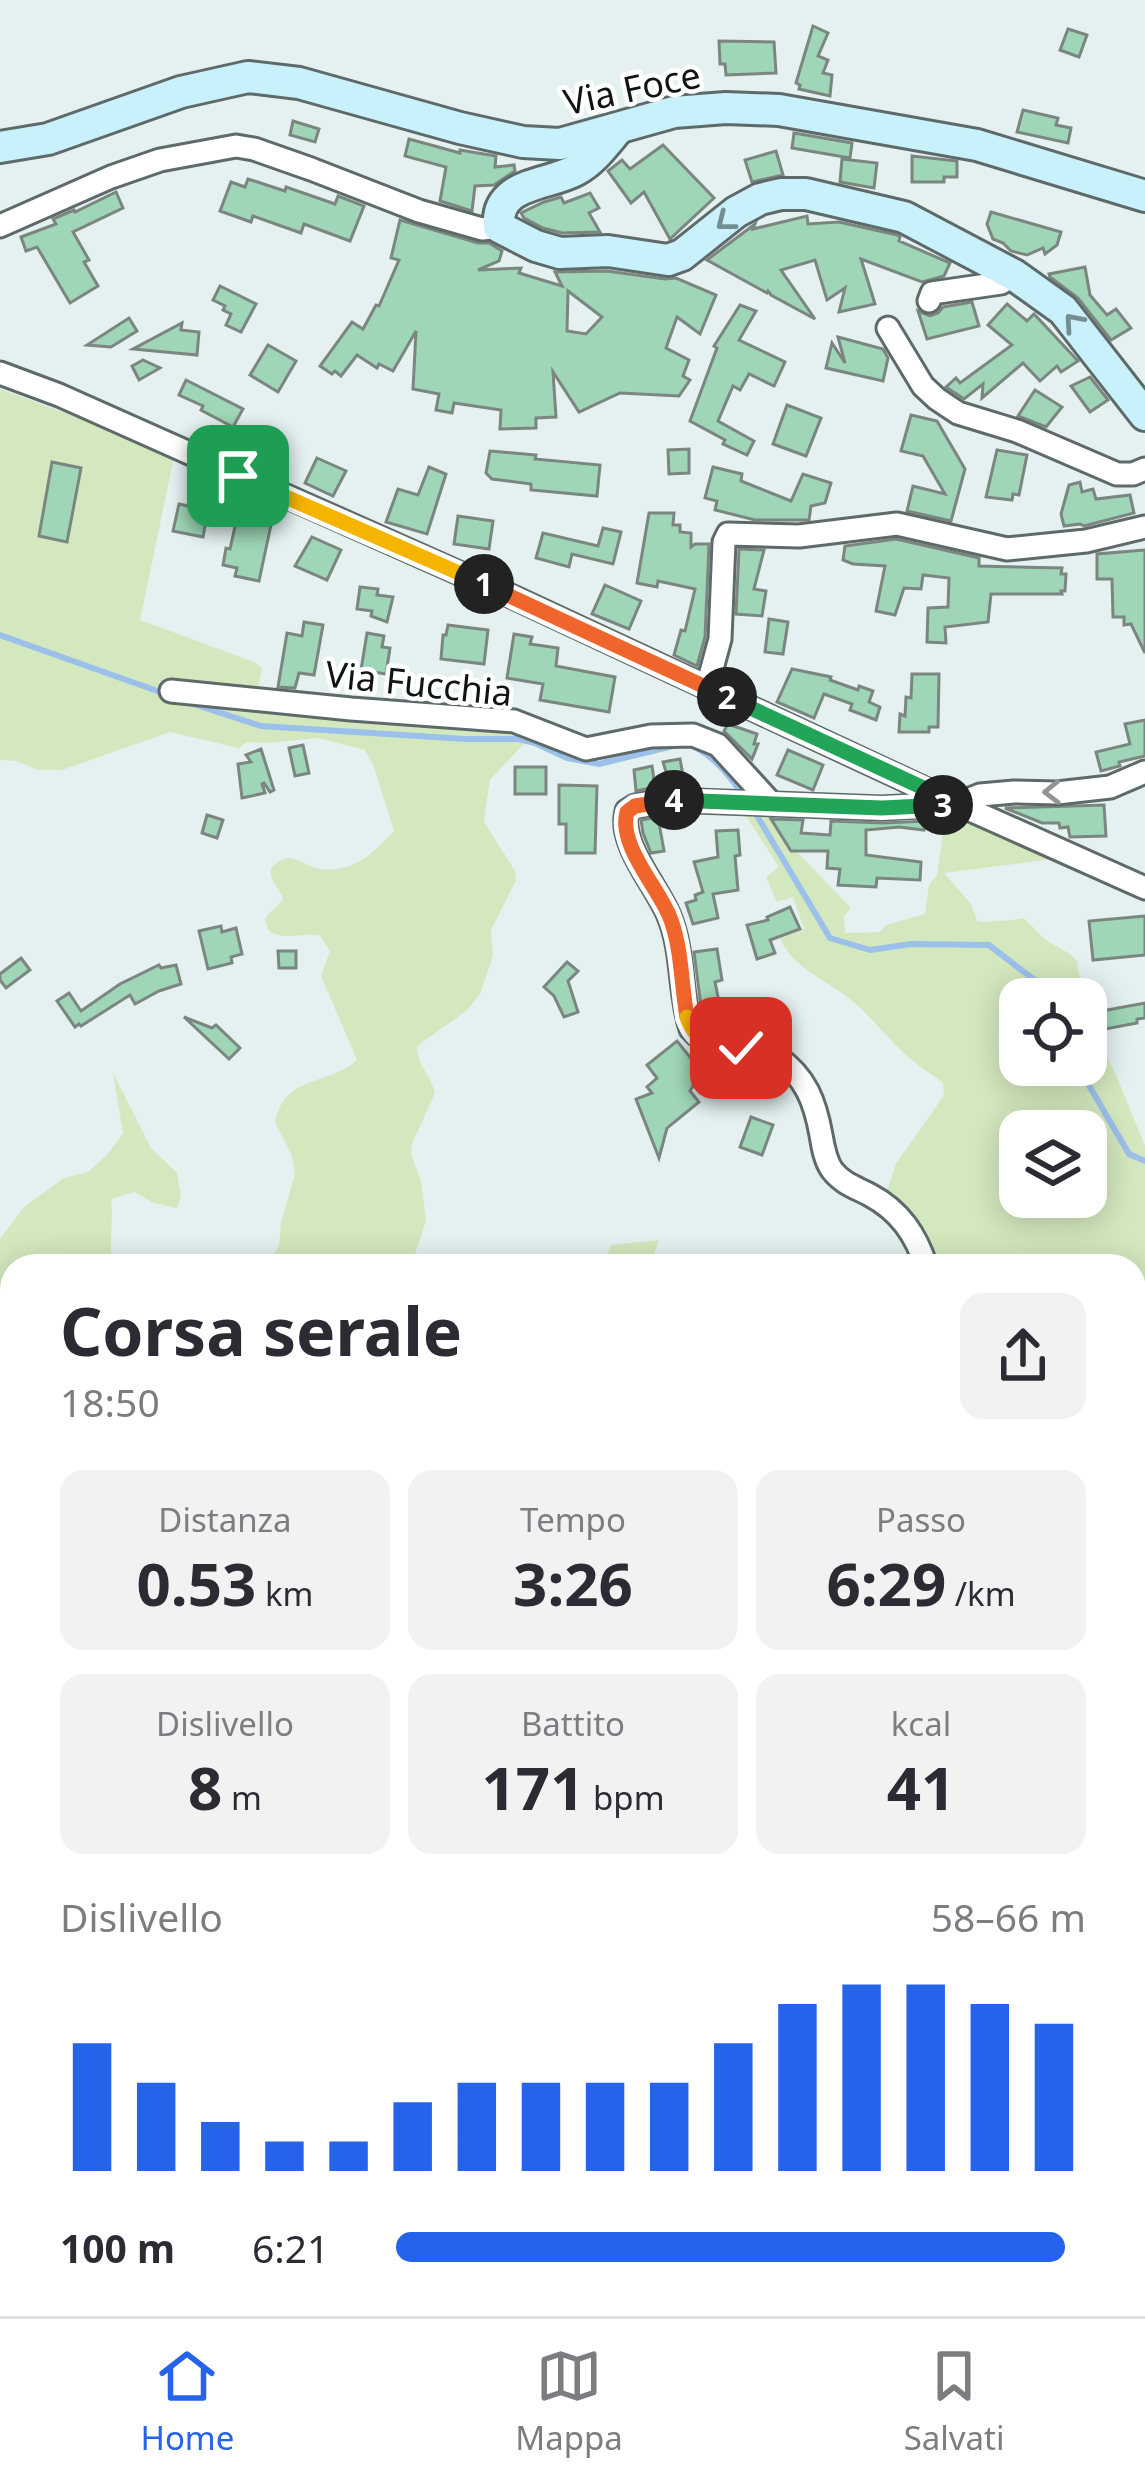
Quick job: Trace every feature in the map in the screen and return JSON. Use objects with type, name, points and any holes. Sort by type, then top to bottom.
[{"type":"main road","name":"Via Foce","points":[[0,147],[48,139],[182,92],[248,77],[299,83],[523,142],[560,144],[674,112],[779,110],[977,145],[1145,196]]},
{"type":"main road","points":[[617,130],[579,169],[509,197],[500,208],[500,227],[560,253],[608,251],[668,260],[682,255],[736,212],[781,194],[806,194],[904,217],[1014,274],[1063,310],[1145,415]]},
{"type":"street","points":[[0,226],[160,160],[236,146],[419,211],[482,229],[500,227]]},
{"type":"street","points":[[929,301],[932,293],[1001,283],[1014,274]]},
{"type":"street","points":[[888,328],[923,386],[958,413],[1017,431],[1117,474],[1145,469]]},
{"type":"street","points":[[0,373],[513,597],[1145,888]]},
{"type":"street","points":[[706,687],[720,639],[728,534],[799,536],[897,524],[1007,549],[1086,541],[1145,527]]},
{"type":"street","name":"Via Fucchia","points":[[171,692],[514,721],[586,749],[650,736],[693,735],[718,746],[769,804]]},
{"type":"street","points":[[922,1254],[916,1237],[899,1216],[843,1183],[828,1165],[812,1096],[792,1069],[759,1049],[712,1046],[691,1029],[671,919],[630,842],[624,822],[627,812],[635,806],[670,800],[882,808],[958,804],[980,795],[1094,790],[1145,772]]},
{"type":"green space","points":[[0,389],[174,457],[140,620],[262,668],[254,706],[532,735],[490,780],[484,822],[516,880],[491,930],[493,956],[480,994],[466,1011],[417,1046],[435,1093],[412,1144],[426,1221],[415,1254],[273,1254],[295,1174],[292,1156],[275,1122],[280,1107],[298,1088],[357,1060],[321,976],[330,951],[319,935],[287,936],[268,930],[265,919],[283,898],[271,868],[289,858],[320,869],[343,868],[360,861],[394,831],[365,750],[318,738],[247,742],[239,748],[170,732],[62,770],[38,770],[0,760]]},
{"type":"green space","points":[[766,812],[774,828],[851,908],[844,916],[845,933],[880,932],[886,925],[925,914],[929,885],[937,875],[946,813],[1052,859],[944,873],[971,904],[977,921],[1023,918],[1077,961],[1080,978],[999,978],[999,1086],[1107,1086],[1107,1056],[1145,1146],[1145,1254],[935,1254],[920,1225],[886,1194],[896,1164],[944,1095],[943,1083],[905,1054],[858,1006],[801,966],[780,938],[804,929],[793,897],[777,902],[766,877],[779,867],[744,813]]},
{"type":"green space","points":[[113,1073],[151,1148],[177,1173],[181,1196],[177,1208],[134,1192],[111,1199],[112,1254],[0,1254],[0,1239],[24,1207],[64,1178],[88,1172],[123,1133]]},
{"type":"green space","points":[[659,1240],[654,1254],[608,1254],[611,1245]]},
{"type":"building","points":[[813,26],[828,33],[818,56],[828,60],[823,73],[832,75],[830,96],[799,89],[796,83]]},
{"type":"building","points":[[1068,29],[1087,35],[1079,57],[1060,50]]},
{"type":"building","points":[[719,41],[774,42],[776,73],[726,75],[725,64],[720,64]]},
{"type":"building","points":[[1023,110],[1058,118],[1056,125],[1071,128],[1068,143],[1017,132]]},
{"type":"building","points":[[293,121],[319,129],[315,142],[290,135]]},
{"type":"building","points":[[794,133],[852,143],[850,158],[792,148]]},
{"type":"building","points":[[409,139],[460,153],[496,156],[495,167],[514,165],[515,171],[494,185],[475,186],[472,211],[440,201],[446,167],[405,156]]},
{"type":"building","points":[[663,145],[714,198],[670,239],[644,192],[631,203],[608,171],[622,160],[630,169]]},
{"type":"building","points":[[776,151],[783,175],[752,182],[745,160]]},
{"type":"building","points":[[912,156],[957,161],[957,177],[912,182]]},
{"type":"building","points":[[842,159],[877,163],[874,188],[840,182]]},
{"type":"building","points":[[248,179],[335,204],[338,196],[364,206],[350,241],[304,224],[301,233],[253,216],[251,222],[220,211],[231,182],[245,187]]},
{"type":"building","points":[[116,192],[123,208],[73,232],[98,286],[70,303],[37,247],[26,251],[21,237]]},
{"type":"building","points":[[590,193],[599,208],[589,213],[600,232],[562,233],[543,228],[521,213],[561,197],[564,203]]},
{"type":"building","points":[[991,212],[1061,232],[1057,245],[1045,254],[1043,248],[1027,255],[1011,251],[993,239],[987,224]]},
{"type":"building","points":[[807,216],[808,224],[839,222],[897,235],[899,241],[950,263],[944,276],[922,282],[861,259],[875,304],[839,312],[845,288],[827,300],[815,260],[781,270],[815,319],[707,260],[755,224],[753,229]]},
{"type":"building","points":[[400,220],[489,243],[502,251],[499,261],[478,270],[521,268],[519,273],[562,286],[555,272],[676,278],[716,295],[700,334],[677,317],[666,348],[689,360],[683,376],[690,380],[679,396],[620,393],[579,412],[553,372],[556,417],[536,418],[536,428],[500,429],[501,410],[454,403],[452,413],[436,410],[439,394],[413,389],[416,331],[393,371],[379,364],[377,368],[357,355],[341,376],[320,366],[352,322],[363,329],[379,306],[399,260],[391,258]],"holes":[[[568,291],[602,317],[586,334],[567,331]]]},
{"type":"building","points":[[1085,267],[1090,295],[1107,315],[1116,309],[1131,328],[1111,340],[1078,298],[1049,274]]},
{"type":"building","points":[[220,286],[256,304],[241,332],[226,325],[231,314],[213,300]]},
{"type":"building","points":[[972,302],[979,326],[927,339],[918,311],[930,316],[943,307]]},
{"type":"building","points":[[1007,304],[1027,321],[1034,314],[1078,361],[1061,372],[1057,366],[1040,381],[1023,363],[982,398],[983,384],[964,399],[946,387],[956,378],[960,383],[1012,345],[988,325]]},
{"type":"building","points":[[740,305],[756,311],[739,340],[785,362],[774,386],[749,374],[740,390],[733,386],[718,421],[754,441],[747,455],[690,421],[714,346]]},
{"type":"building","points":[[129,318],[137,331],[111,347],[87,345]]},
{"type":"building","points":[[182,323],[181,330],[199,332],[197,355],[133,349]]},
{"type":"building","points":[[838,337],[883,349],[888,358],[883,381],[826,368],[832,343],[845,363]]},
{"type":"building","points":[[268,345],[296,361],[278,392],[250,375]]},
{"type":"building","points":[[143,360],[160,368],[139,380],[132,366]]},
{"type":"building","points":[[1090,377],[1108,400],[1090,412],[1071,386]]},
{"type":"building","points":[[186,380],[243,409],[233,427],[179,395]]},
{"type":"building","points":[[1035,390],[1062,407],[1046,427],[1018,416]]},
{"type":"building","points":[[787,405],[821,418],[806,456],[773,444]]},
{"type":"building","points":[[911,415],[937,421],[965,469],[951,521],[907,511],[913,486],[945,494],[923,456],[901,451]]},
{"type":"building","points":[[689,449],[689,473],[669,474],[668,450]]},
{"type":"building","points":[[997,450],[1027,455],[1019,495],[1013,494],[1012,500],[986,497]]},
{"type":"building","points":[[490,451],[600,465],[597,496],[531,490],[531,484],[492,479],[486,473]]},
{"type":"building","points":[[317,458],[346,471],[333,496],[305,483]]},
{"type":"building","points":[[52,462],[81,468],[67,542],[39,536]]},
{"type":"building","points":[[429,467],[446,474],[427,534],[386,522],[398,489],[418,495]]},
{"type":"building","points":[[713,467],[742,474],[741,481],[791,501],[803,474],[831,483],[825,503],[811,506],[809,520],[755,520],[715,510],[717,501],[705,498]]},
{"type":"building","points":[[1080,482],[1082,492],[1093,489],[1096,499],[1130,495],[1134,513],[1084,526],[1064,526],[1061,514],[1069,485]]},
{"type":"building","points":[[179,504],[208,510],[203,537],[173,531]]},
{"type":"building","points":[[238,513],[272,520],[259,581],[235,576],[237,568],[223,565]]},
{"type":"building","points":[[649,513],[674,513],[673,525],[691,533],[691,547],[709,544],[705,637],[697,666],[674,655],[695,589],[658,581],[657,587],[637,583]]},
{"type":"building","points":[[458,516],[493,521],[489,549],[454,544]]},
{"type":"building","points":[[603,528],[621,532],[613,564],[572,554],[569,567],[536,558],[543,533],[598,546]]},
{"type":"building","points":[[312,537],[341,550],[327,580],[295,566]]},
{"type":"building","points":[[896,539],[979,558],[979,566],[1062,568],[1065,591],[991,594],[988,622],[945,627],[946,643],[927,642],[928,608],[948,607],[949,578],[923,575],[921,589],[904,588],[895,615],[876,611],[885,566],[843,560],[845,546]]},
{"type":"building","points":[[739,549],[764,550],[754,589],[766,591],[762,616],[736,614]]},
{"type":"building","points":[[1145,550],[1145,653],[1131,624],[1124,625],[1124,617],[1113,617],[1112,579],[1097,579],[1097,554]]},
{"type":"building","points":[[605,585],[641,601],[629,629],[592,614]]},
{"type":"building","points":[[360,587],[393,597],[387,622],[371,616],[372,611],[357,609]]},
{"type":"building","points":[[769,619],[788,622],[783,654],[765,652]]},
{"type":"building","points":[[304,622],[323,625],[314,675],[299,673],[295,688],[278,687],[287,633],[302,636]]},
{"type":"building","points":[[448,625],[488,630],[484,664],[441,659]]},
{"type":"building","points":[[367,633],[384,636],[382,647],[390,648],[386,674],[361,670]]},
{"type":"building","points":[[514,634],[532,637],[530,644],[558,648],[556,666],[615,677],[609,712],[540,700],[543,684],[507,678]]},
{"type":"building","points":[[792,669],[873,691],[869,702],[880,707],[876,720],[824,694],[814,718],[777,702]]},
{"type":"building","points":[[912,674],[939,674],[938,727],[929,727],[929,732],[899,732],[906,697],[911,698]]},
{"type":"building","points":[[1145,720],[1145,756],[1101,771],[1096,752],[1130,744],[1125,724]]},
{"type":"building","points":[[728,724],[757,734],[752,759],[724,731]]},
{"type":"building","points":[[303,745],[309,773],[295,776],[289,748]]},
{"type":"building","points":[[261,749],[274,790],[270,792],[264,783],[265,793],[242,798],[238,764],[251,762],[246,755]]},
{"type":"building","points":[[788,750],[823,765],[813,790],[777,775]]},
{"type":"building","points":[[680,759],[685,786],[670,785],[663,762]]},
{"type":"building","points":[[652,766],[655,787],[636,791],[634,770]]},
{"type":"building","points":[[515,767],[546,767],[546,794],[515,794]]},
{"type":"building","points":[[559,785],[597,786],[595,853],[566,853],[566,824],[559,824]]},
{"type":"building","points":[[1104,805],[1106,836],[1070,837],[1068,827],[1042,823],[1005,808]]},
{"type":"building","points":[[207,815],[223,820],[217,838],[202,833]]},
{"type":"building","points":[[658,817],[664,851],[651,853],[641,820]]},
{"type":"building","points":[[771,819],[803,820],[801,833],[830,835],[831,821],[927,821],[924,830],[866,830],[866,855],[921,862],[920,880],[877,878],[876,887],[838,885],[840,869],[827,868],[828,851],[791,851]]},
{"type":"building","points":[[738,830],[738,890],[713,894],[718,918],[693,924],[686,903],[703,892],[694,862],[718,857],[716,831]]},
{"type":"building","points":[[790,907],[800,929],[770,940],[775,953],[757,959],[747,925]]},
{"type":"building","points":[[1145,916],[1145,955],[1093,960],[1089,921]]},
{"type":"building","points":[[221,926],[222,932],[236,928],[242,954],[231,957],[232,963],[208,969],[199,931]]},
{"type":"building","points":[[717,949],[722,980],[715,982],[722,1031],[708,1024],[714,1012],[702,1014],[694,952]]},
{"type":"building","points":[[278,951],[296,951],[296,968],[279,968]]},
{"type":"building","points":[[21,958],[30,970],[6,988],[0,974]]},
{"type":"building","points":[[567,962],[578,971],[568,981],[578,1012],[564,1017],[544,987]]},
{"type":"building","points":[[159,965],[176,965],[181,984],[135,1004],[130,995],[81,1026],[75,1027],[57,1001],[69,993],[81,1011]]},
{"type":"building","points":[[1145,1003],[1145,1018],[1107,1029],[1107,1010]]},
{"type":"building","points":[[184,1017],[212,1028],[216,1025],[240,1048],[229,1059]]},
{"type":"building","points":[[677,1041],[702,1072],[690,1091],[699,1102],[667,1128],[659,1158],[636,1099],[652,1093],[647,1087],[657,1078],[647,1065]]},
{"type":"building","points":[[751,1117],[773,1125],[762,1155],[740,1147]]},
{"type":"waterway","points":[[0,635],[163,693]]},
{"type":"waterway","points":[[187,702],[261,726],[519,739],[567,758],[599,764],[673,746]]},
{"type":"waterway","points":[[692,745],[722,768],[745,798]]},
{"type":"waterway","points":[[753,809],[830,938],[870,950],[911,944],[989,945],[1032,978]]},
{"type":"waterway","points":[[1089,1086],[1129,1154],[1145,1161]]},
{"type":"route","points":[[238,476],[513,597],[958,804],[882,808],[670,800],[635,806],[627,812],[624,822],[630,842],[671,919],[691,1029],[712,1046],[741,1048]]}]
